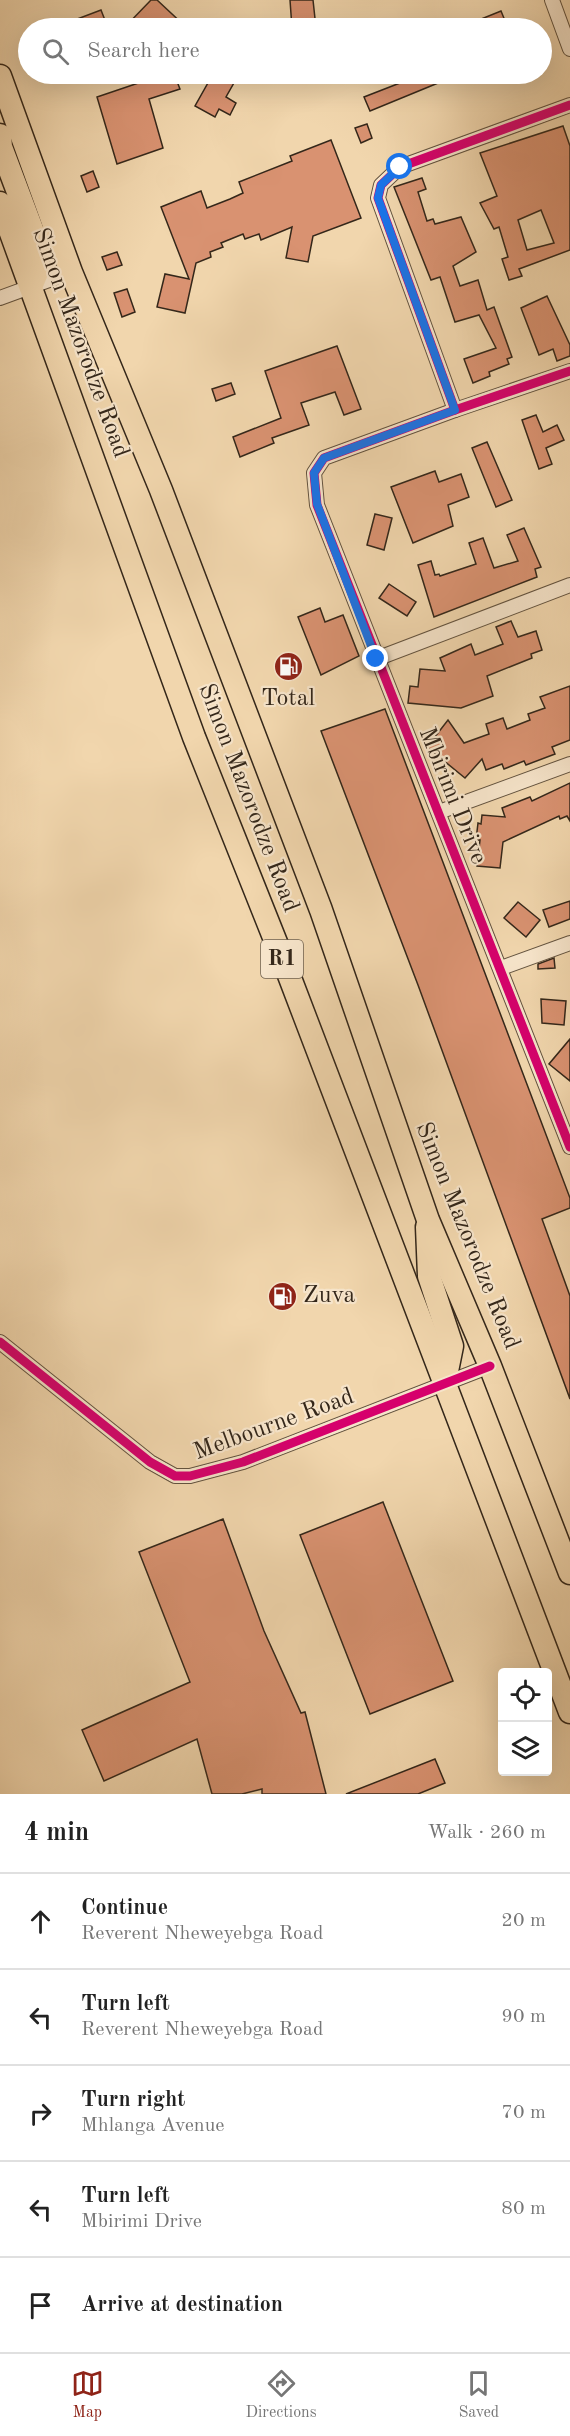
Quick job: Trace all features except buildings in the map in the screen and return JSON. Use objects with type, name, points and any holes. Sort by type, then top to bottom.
[{"type":"highway","name":"Simon Mazorodze Road","points":[[0,76],[71,272],[161,490],[321,910],[428,1220],[490,1366],[570,1573]]},
{"type":"highway","points":[[8,98],[0,134],[1,147],[38,245],[38,270],[31,287]]},
{"type":"highway","name":"Simon Mazorodze Road","points":[[0,203],[194,737],[445,1381],[570,1712]]},
{"type":"highway","points":[[428,1220],[429,1276],[452,1346],[445,1381]]},
{"type":"street","points":[[552,0],[570,49]]},
{"type":"street","points":[[570,105],[400,167],[381,185],[378,198],[455,410],[570,371]]},
{"type":"street","points":[[0,297],[71,272]]},
{"type":"street","name":"Mbirimi Drive","points":[[455,410],[324,458],[314,473],[317,504],[376,659],[567,1132],[570,1146]]},
{"type":"street","points":[[376,659],[570,585]]},
{"type":"street","points":[[439,812],[570,764]]},
{"type":"street","points":[[501,968],[570,943]]},
{"type":"street","name":"Melbourne Road","points":[[0,1342],[150,1462],[175,1476],[190,1476],[243,1462],[445,1381],[490,1366]]},
{"type":"cycle path","points":[[455,410],[378,198],[381,185],[400,167],[570,105]]},
{"type":"cycle path","points":[[570,371],[324,458],[314,473],[317,505],[570,1147]]},
{"type":"cycle path","points":[[0,1342],[150,1462],[175,1476],[190,1476],[243,1462],[490,1366]]},
{"type":"place","name":"Total","points":[[288,666]]},
{"type":"place","name":"Zuva","points":[[282,1296]]},
{"type":"route","points":[[376,659],[317,504],[314,473],[324,458],[455,410],[378,198],[381,185],[387,176],[400,167]]}]
